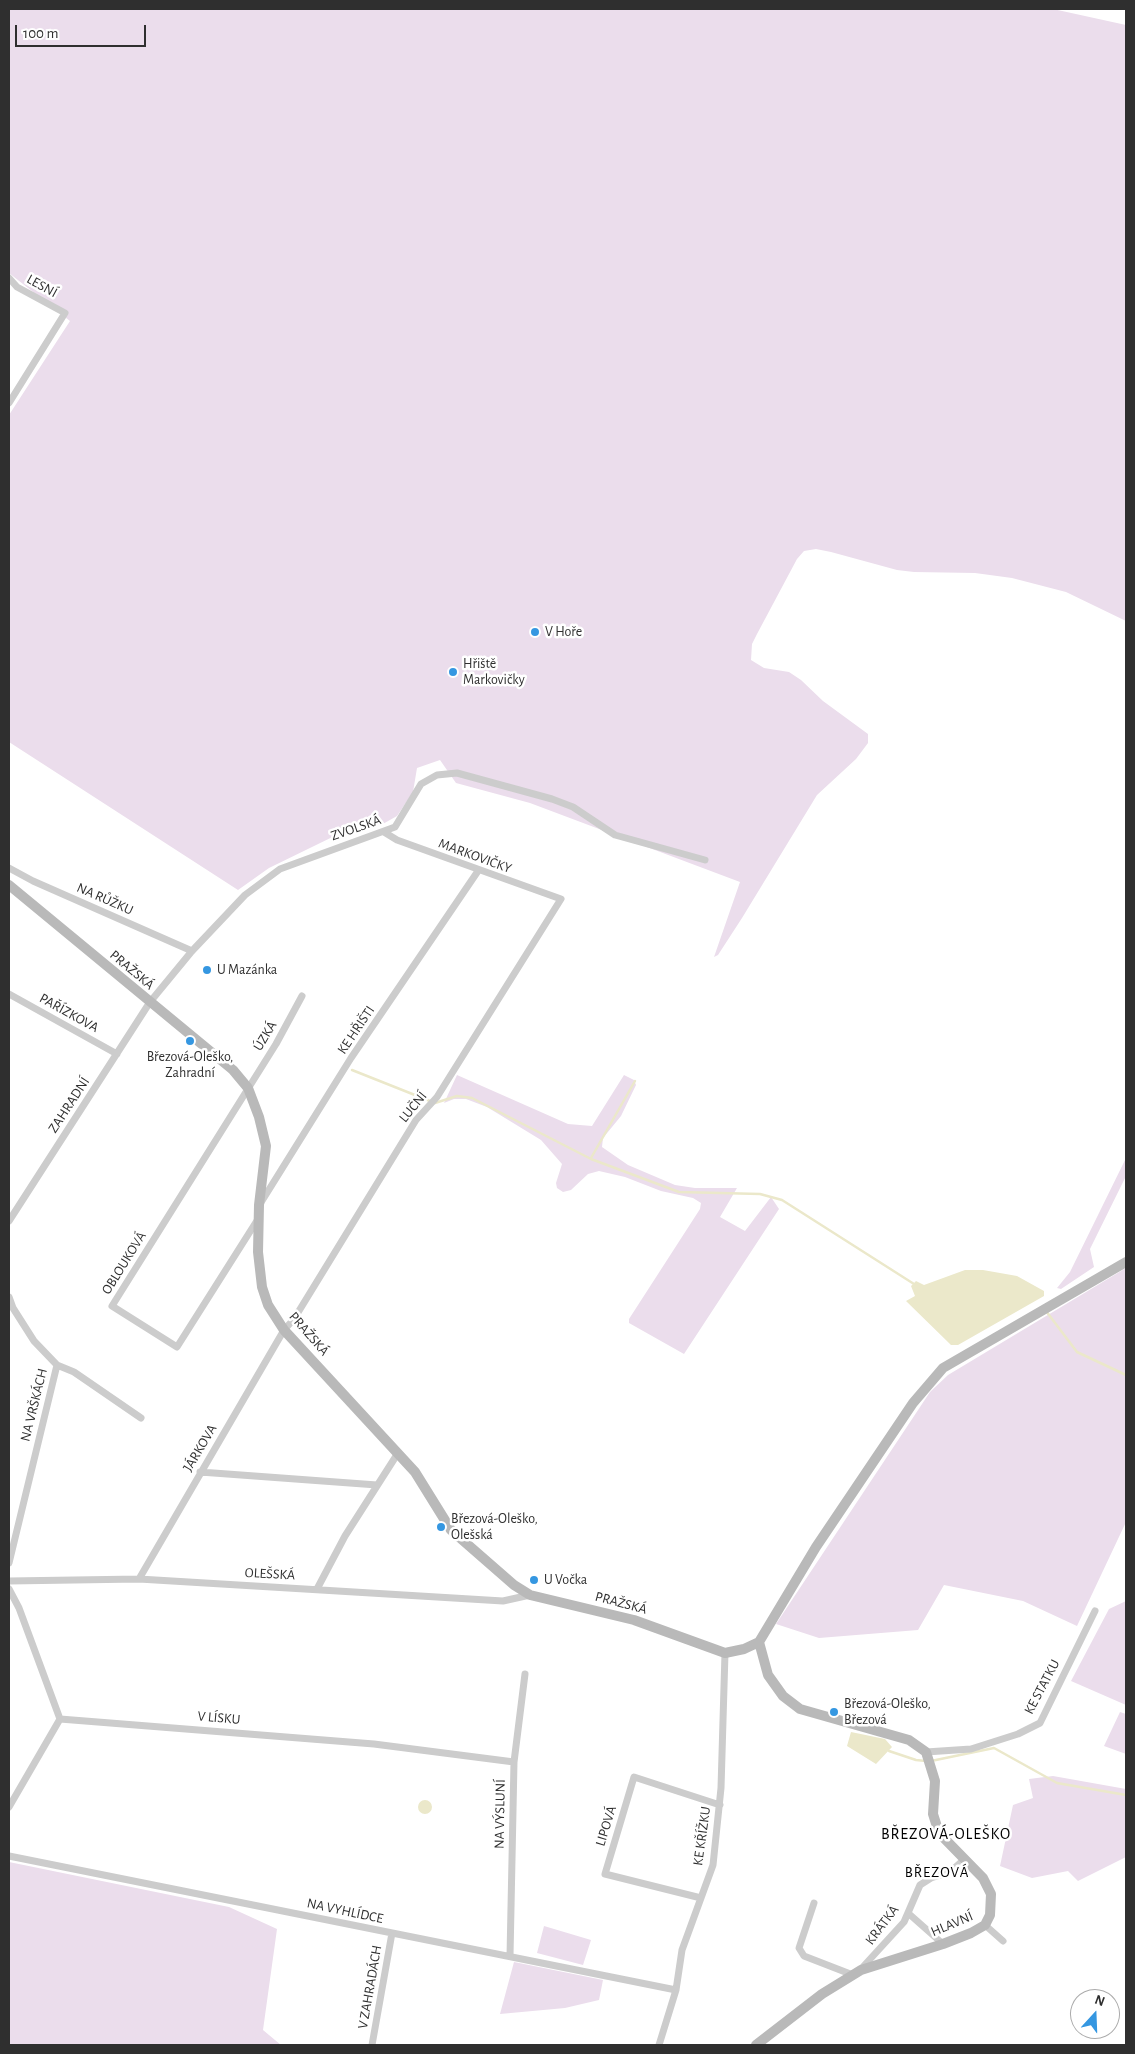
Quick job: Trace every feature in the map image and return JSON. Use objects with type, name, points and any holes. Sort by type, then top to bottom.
[{"type":"street","name":"LESNÍ","points":[[9,278],[17,287],[66,313],[9,403]]},
{"type":"street","name":"ZVOLSKÁ","points":[[150,1002],[192,951],[245,895],[280,869],[396,827],[421,784],[436,775],[458,774],[552,799],[573,807],[615,835],[706,860]]},
{"type":"street","name":"MARKOVIČKY","points":[[384,832],[396,840],[478,871],[561,899]]},
{"type":"street","name":"NA RŮŽKU","points":[[9,868],[33,881],[192,951]]},
{"type":"street","name":"KE HŘIŠTI","points":[[259,1206],[351,1058],[478,871]]},
{"type":"street","name":"PRAŽSKÁ","points":[[9,885],[233,1070],[248,1088],[259,1117],[266,1146],[258,1218],[258,1252],[262,1287],[268,1305],[284,1330],[415,1472],[451,1530],[514,1585],[530,1595],[634,1620],[725,1653]]},
{"type":"street","name":"LUČNÍ","points":[[284,1330],[294,1319],[416,1120],[438,1097],[561,899]]},
{"type":"street","name":"PAŘÍZKOVA","points":[[9,994],[117,1054]]},
{"type":"street","name":"ÚZKÁ","points":[[248,1088],[302,996]]},
{"type":"street","name":"ZAHRADNÍ","points":[[9,1221],[150,1002]]},
{"type":"street","name":"OBLOUKOVÁ","points":[[248,1088],[112,1306],[177,1347],[258,1218]]},
{"type":"street","points":[[725,1653],[744,1649],[759,1642],[816,1547],[913,1403],[943,1368],[1126,1262]]},
{"type":"street","name":"NA VRŠKÁCH","points":[[9,1297],[13,1308],[34,1341],[57,1365],[9,1563]]},
{"type":"street","name":"JÁRKOVA","points":[[139,1579],[284,1330]]},
{"type":"street","points":[[57,1365],[74,1372],[141,1418]]},
{"type":"street","points":[[316,1589],[345,1536],[398,1453]]},
{"type":"street","points":[[200,1472],[377,1485]]},
{"type":"street","name":"OLEŠSKÁ","points":[[9,1581],[139,1579],[503,1601],[530,1595]]},
{"type":"street","points":[[9,1589],[19,1608],[60,1719],[9,1807]]},
{"type":"street","name":"KE STATKU","points":[[926,1752],[971,1749],[1018,1734],[1040,1723],[1095,1611]]},
{"type":"street","points":[[759,1642],[768,1675],[783,1696],[800,1709],[909,1740],[926,1752]]},
{"type":"street","name":"KE KŘÍŽKU","points":[[659,2045],[676,1990],[682,1950],[713,1865],[720,1805],[725,1653]]},
{"type":"street","name":"NA VÝSLUNÍ","points":[[510,1956],[514,1762],[525,1674]]},
{"type":"street","name":"V LÍSKU","points":[[60,1719],[374,1744],[514,1762]]},
{"type":"street","name":"HLAVNÍ","points":[[756,2045],[822,1994],[857,1972],[942,1944],[971,1933],[985,1925],[990,1916],[991,1894],[983,1878],[940,1833],[933,1814],[935,1781],[926,1752]]},
{"type":"street","name":"LIPOVÁ","points":[[701,1898],[605,1874],[634,1777],[720,1805]]},
{"type":"street","name":"NA VYHLÍDCE","points":[[9,1856],[676,1990]]},
{"type":"street","name":"KRÁTKÁ","points":[[857,1972],[904,1922],[920,1885],[932,1878],[950,1872],[965,1859]]},
{"type":"street","points":[[814,1903],[799,1948],[804,1956],[857,1972]]},
{"type":"street","points":[[908,1913],[942,1944]]},
{"type":"street","points":[[985,1925],[1003,1941]]},
{"type":"street","name":"V ZAHRADÁCH","points":[[372,2045],[392,1933]]},
{"type":"shaded area","points":[[9,9],[1053,9],[1126,25],[1126,621],[1066,592],[1012,578],[975,573],[897,570],[831,552],[816,549],[804,551],[797,559],[752,644],[751,660],[764,668],[789,672],[801,680],[823,701],[868,734],[868,743],[856,759],[817,795],[742,918],[718,955],[714,957],[740,882],[530,803],[456,783],[440,760],[417,768],[413,792],[397,816],[381,825],[355,826],[269,868],[238,890],[9,742],[9,415],[70,321],[9,273]]},
{"type":"shaded area","points":[[457,1075],[568,1124],[592,1126],[624,1075],[634,1080],[636,1085],[621,1116],[603,1138],[602,1147],[628,1165],[675,1185],[695,1188],[737,1188],[720,1217],[745,1231],[771,1197],[779,1209],[684,1354],[629,1323],[629,1319],[700,1209],[701,1203],[693,1198],[661,1191],[625,1177],[599,1171],[588,1174],[571,1190],[563,1192],[557,1188],[556,1183],[562,1164],[541,1140],[487,1107],[466,1099],[454,1099],[444,1103]]},
{"type":"shaded area","points":[[1126,1158],[1126,1176],[1090,1249],[1094,1267],[1061,1289],[1057,1288],[1070,1272]]},
{"type":"shaded area","points":[[1126,1268],[1126,1522],[1077,1626],[1023,1601],[944,1585],[918,1630],[819,1638],[776,1624],[930,1392],[948,1375]]},
{"type":"shaded area","points":[[965,1270],[983,1270],[1017,1276],[1044,1291],[1044,1296],[958,1345],[951,1345],[906,1301],[915,1296],[911,1286],[916,1281],[924,1285]]},
{"type":"shaded area","points":[[1126,1601],[1126,1705],[1071,1681],[1109,1609]]},
{"type":"shaded area","points":[[1120,1712],[1126,1714],[1126,1754],[1104,1746]]},
{"type":"shaded area","points":[[851,1732],[885,1739],[892,1747],[876,1764],[847,1746]]},
{"type":"shaded area","points":[[1053,1776],[1126,1789],[1126,1857],[1078,1881],[1068,1871],[1032,1878],[1000,1866],[1013,1805],[1033,1798],[1029,1779]]},
{"type":"shaded area","points":[[425,1800],[430,1802],[432,1807],[430,1812],[425,1814],[420,1812],[418,1807],[420,1802]]},
{"type":"shaded area","points":[[9,1862],[229,1907],[277,1929],[263,2030],[281,2045],[9,2045]]},
{"type":"shaded area","points":[[544,1926],[591,1940],[583,1965],[537,1953]]},
{"type":"shaded area","points":[[514,1962],[603,1980],[599,2000],[565,2008],[500,2014]]},
{"type":"waterway","points":[[352,1070],[435,1103],[457,1096],[472,1098],[591,1159],[679,1192],[760,1194],[782,1200],[914,1284]]},
{"type":"waterway","points":[[591,1158],[635,1081]]},
{"type":"waterway","points":[[1046,1311],[1077,1352],[1126,1375]]},
{"type":"waterway","points":[[931,1761],[994,1748],[1057,1783],[1126,1795]]},
{"type":"waterway","points":[[889,1751],[916,1760],[926,1761]]},
{"type":"place","name":"V Hoře","points":[[535,632]]},
{"type":"place","name":"Hřiště Markovičky","points":[[453,672]]},
{"type":"place","name":"U Mazánka","points":[[207,970]]},
{"type":"place","name":"Březová-Oleško, Zahradní","points":[[190,1041]]},
{"type":"place","name":"Březová-Oleško, Olešská","points":[[441,1527]]},
{"type":"place","name":"U Vočka","points":[[534,1580]]},
{"type":"place","name":"Březová-Oleško, Březová","points":[[834,1712]]},
{"type":"district","name":"BŘEZOVÁ-OLEŠKO","points":[[946,1834]]},
{"type":"district","name":"BŘEZOVÁ","points":[[937,1872]]}]
